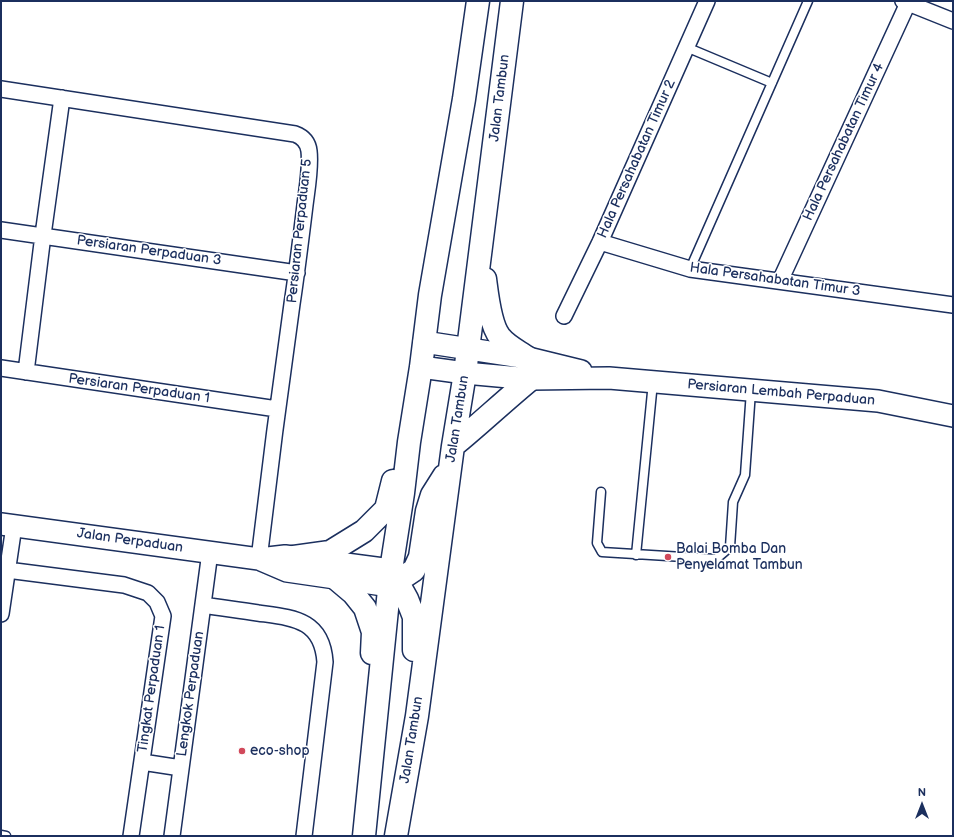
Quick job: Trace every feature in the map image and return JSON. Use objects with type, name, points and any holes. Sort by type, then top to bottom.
[{"type":"main road","points":[[365,827],[409,442],[421,367],[430,295],[464,99],[478,1]]},
{"type":"main road","points":[[470,50],[487,1]]},
{"type":"main road","name":"Jalan Tambun","points":[[397,834],[417,716],[451,457],[469,349],[512,1]]},
{"type":"main road","points":[[481,248],[489,312],[499,336],[510,346],[528,358]]},
{"type":"main road","name":"Persiaran Lembah Perpaduan","points":[[424,342],[528,358],[609,378]]},
{"type":"main road","name":"Persiaran Lembah Perpaduan","points":[[421,367],[531,379],[609,378],[878,401],[953,416]]},
{"type":"main road","points":[[393,579],[414,570],[420,557],[430,500],[451,457],[476,428],[500,404],[531,379]]},
{"type":"main road","points":[[294,557],[330,552],[364,531],[386,509],[399,457],[409,442]]},
{"type":"main road","name":"Jalan Perpaduan","points":[[7,525],[259,559],[285,556],[294,557],[393,579]]},
{"type":"main road","name":"Jalan Perpaduan","points":[[259,559],[287,571],[334,577],[393,579]]},
{"type":"main road","points":[[334,577],[353,593],[366,608],[373,632],[365,827]]},
{"type":"main road","points":[[393,579],[407,599],[414,617],[414,675],[397,834]]},
{"type":"street","name":"Hala Persahabatan Timur 2","points":[[564,316],[600,242],[707,1]]},
{"type":"street","points":[[906,2],[953,21]]},
{"type":"street","name":"Hala Persahabatan Timur 4","points":[[780,281],[906,2]]},
{"type":"street","name":"Persiaran Perpaduan 5","points":[[1,89],[294,134],[301,136],[306,140],[309,153],[297,273],[277,409],[259,559]]},
{"type":"street","points":[[26,372],[62,98]]},
{"type":"street","name":"Persiaran Perpaduan 3","points":[[1,230],[297,273]]},
{"type":"street","name":"Hala Persahabatan Timur 3","points":[[600,242],[690,269],[953,305]]},
{"type":"street","name":"Persiaran Perpaduan 1","points":[[1,368],[277,409]]},
{"type":"street","points":[[1,614],[7,570],[7,525]]},
{"type":"street","name":"Lengkok Perpaduan","points":[[172,836],[210,552]]},
{"type":"street","name":"Tingkat Perpaduan 1","points":[[7,570],[124,585],[148,593],[157,602],[163,616],[131,836]]},
{"type":"street","points":[[203,605],[293,618],[308,625],[321,640],[325,662],[304,836]]},
{"type":"street","points":[[142,762],[181,768]]},
{"type":"lane","points":[[690,269],[808,1]]},
{"type":"lane","points":[[686,46],[772,83]]},
{"type":"lane","points":[[636,555],[653,381]]},
{"type":"lane","points":[[602,492],[597,543],[602,552],[716,560],[730,547],[733,502],[745,475],[752,390]]},
{"type":"lane","points":[[1,835],[6,836]]},
{"type":"place","name":"Balai Bomba Dan Penyelamat Tambun","points":[[668,557]]},
{"type":"place","name":"eco-shop","points":[[242,751]]}]
